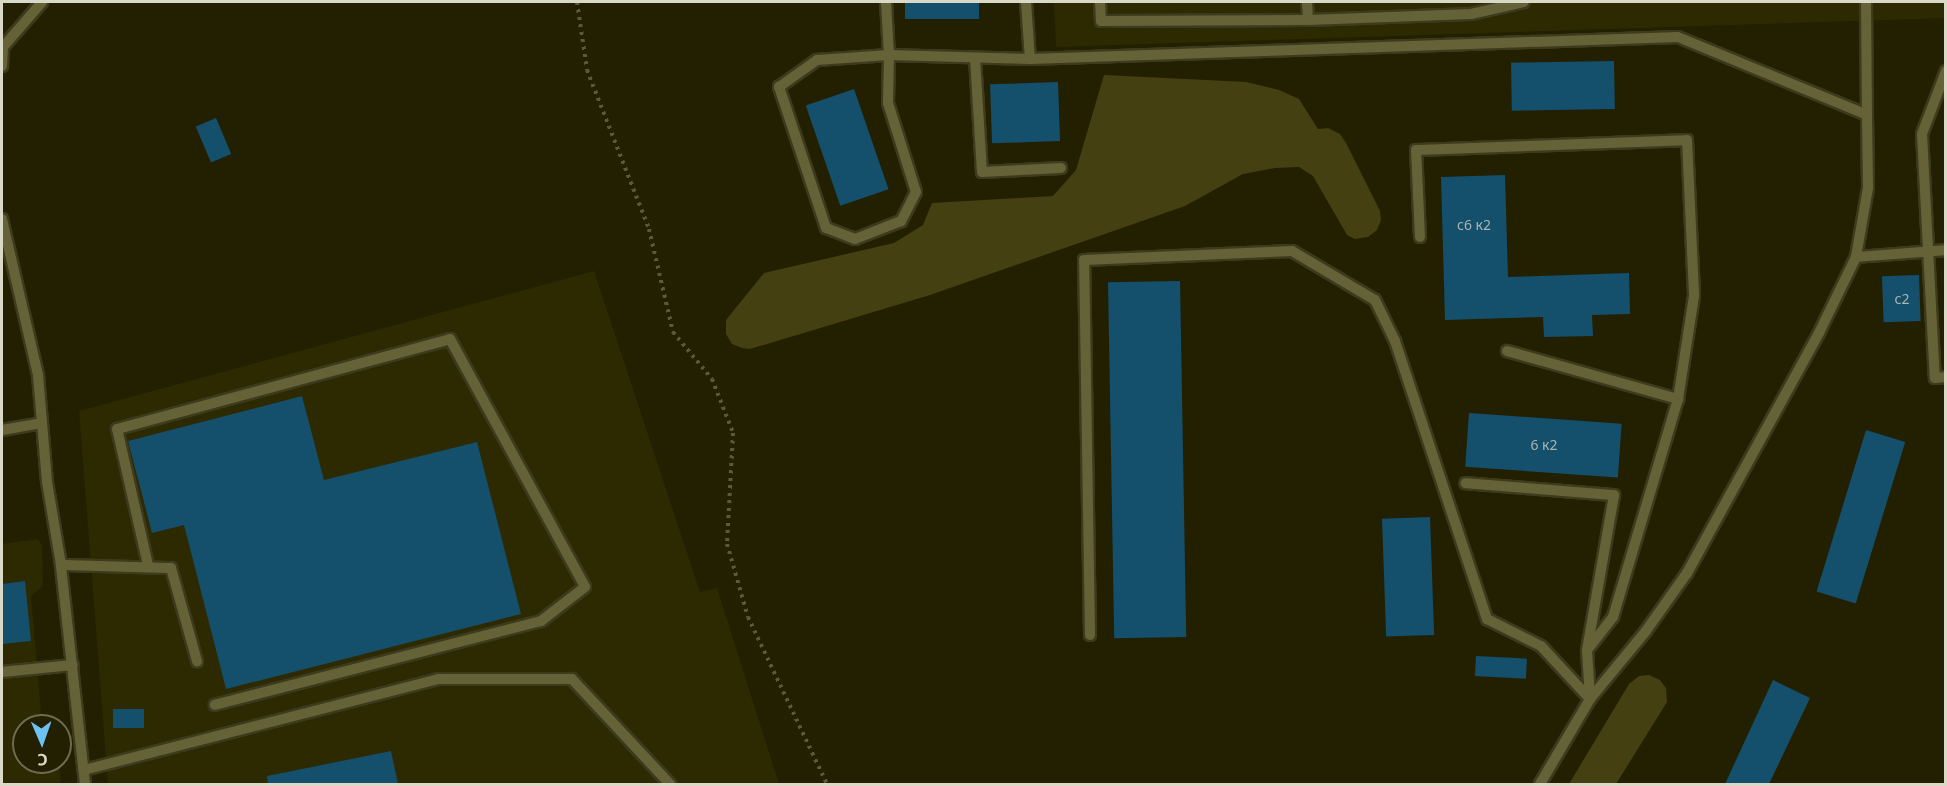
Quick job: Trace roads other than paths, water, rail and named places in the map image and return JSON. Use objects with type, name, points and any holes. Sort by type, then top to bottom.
[{"type":"lane","points":[[2,66],[3,47],[42,2]]},
{"type":"lane","points":[[886,2],[889,55],[888,103],[916,192],[901,222],[855,239],[826,228],[778,87],[817,60],[889,55],[1030,60],[1678,37],[1867,115]]},
{"type":"lane","points":[[1026,2],[1030,60]]},
{"type":"lane","points":[[1100,2],[1101,21],[1308,20],[1471,14],[1524,2]]},
{"type":"lane","points":[[1307,2],[1308,20]]},
{"type":"lane","points":[[1540,784],[1590,699],[1646,631],[1687,573],[1819,333],[1856,257],[1868,188],[1866,2]]},
{"type":"lane","points":[[975,58],[982,172],[1061,168]]},
{"type":"lane","points":[[1946,71],[1922,134],[1935,378],[1946,377]]},
{"type":"lane","points":[[1420,237],[1416,150],[1687,140],[1694,296],[1678,399],[1613,617],[1587,650]]},
{"type":"lane","points":[[2,219],[38,375],[46,482],[61,565],[86,784]]},
{"type":"lane","points":[[1856,257],[1946,250]]},
{"type":"lane","points":[[1090,635],[1084,260],[1292,251],[1375,300],[1395,341],[1487,619],[1541,646],[1590,699]]},
{"type":"lane","points":[[148,565],[117,429],[450,339],[585,587],[541,621],[215,705]]},
{"type":"lane","points":[[1507,351],[1678,399]]},
{"type":"lane","points":[[2,430],[41,423]]},
{"type":"lane","points":[[1465,483],[1614,495],[1587,650],[1590,699]]},
{"type":"lane","points":[[61,565],[148,565],[171,568],[197,661]]},
{"type":"lane","points":[[2,672],[73,665]]},
{"type":"lane","points":[[84,770],[438,679],[572,680],[670,784]]}]
